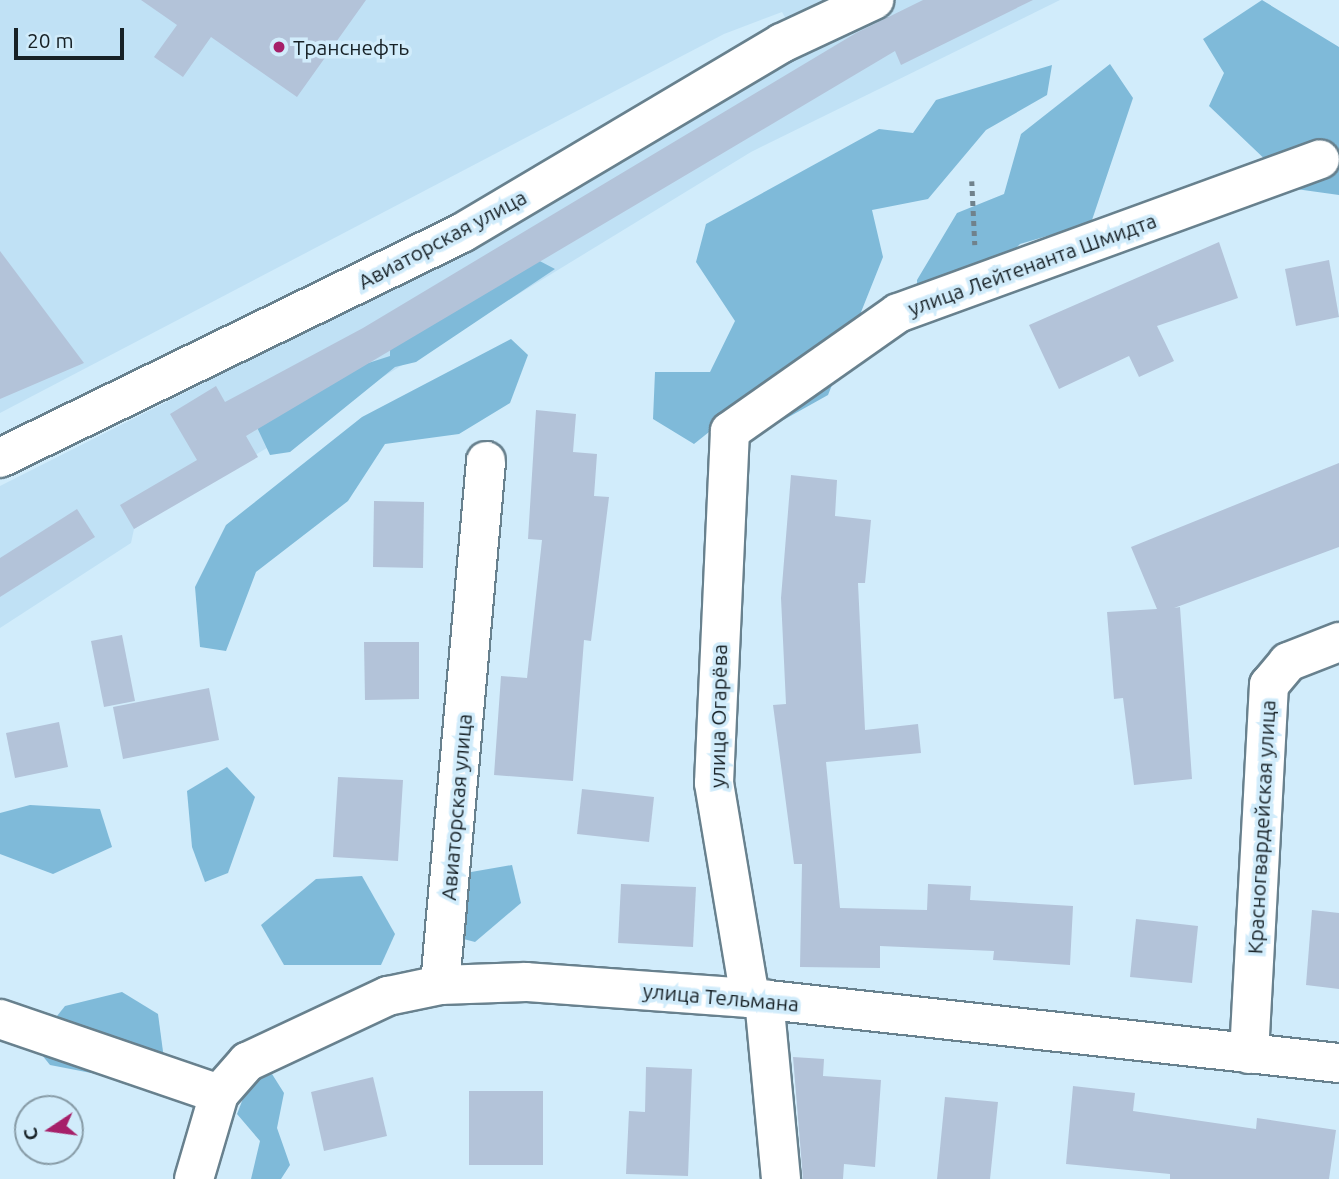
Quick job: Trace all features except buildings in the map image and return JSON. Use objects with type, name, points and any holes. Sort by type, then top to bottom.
[{"type":"street","name":"Авиаторская улица","points":[[0,458],[462,233],[782,43],[874,0]]},
{"type":"street","name":"улица Лейтенанта Шмидта","points":[[730,431],[898,313],[1320,159]]},
{"type":"street","name":"улица Огарёва","points":[[730,431],[714,783],[757,999],[780,1179]]},
{"type":"street","name":"Авиаторская улица","points":[[440,985],[486,461]]},
{"type":"street","name":"Красногвардейская улица","points":[[1249,1054],[1269,685],[1288,662],[1339,642]]},
{"type":"street","name":"улица Тельмана","points":[[194,1179],[219,1094],[247,1062],[388,996],[440,985],[526,982],[757,999],[1339,1063]]},
{"type":"street","points":[[0,1019],[219,1094]]},
{"type":"path","points":[[972,181],[976,284]]},
{"type":"shaded area","points":[[0,0],[1060,0],[751,152],[134,529],[131,543],[0,628],[0,486],[471,248],[800,44],[782,12],[724,34],[0,413]]},
{"type":"shaded area","points":[[1262,0],[1339,47],[1339,195],[1296,189],[1209,106],[1224,73],[1203,39]]},
{"type":"shaded area","points":[[1110,64],[1133,98],[1091,223],[1020,244],[952,311],[918,317],[917,280],[957,213],[1004,194],[1021,134]]},
{"type":"shaded area","points":[[1052,65],[1047,95],[986,130],[928,199],[872,210],[883,257],[828,395],[769,428],[729,416],[694,444],[653,419],[655,372],[710,372],[735,321],[696,262],[706,224],[879,129],[913,133],[936,100]]},
{"type":"shaded area","points":[[532,257],[555,269],[416,362],[395,367],[290,452],[270,455],[253,419],[282,391],[390,356],[390,333]]},
{"type":"shaded area","points":[[511,339],[528,355],[510,403],[459,434],[385,444],[348,501],[256,572],[226,651],[200,647],[195,587],[226,525],[362,417]]},
{"type":"shaded area","points":[[227,767],[255,797],[228,873],[205,882],[192,847],[187,791]]},
{"type":"shaded area","points":[[30,805],[100,809],[112,847],[53,874],[0,854],[0,813]]},
{"type":"shaded area","points":[[512,865],[521,903],[475,942],[433,931],[431,879]]},
{"type":"shaded area","points":[[362,876],[395,934],[381,965],[284,965],[261,925],[316,879]]},
{"type":"shaded area","points":[[122,992],[158,1014],[164,1059],[117,1078],[50,1065],[34,1045],[65,1006]]},
{"type":"shaded area","points":[[272,1074],[284,1093],[277,1128],[290,1165],[281,1179],[251,1179],[260,1141],[237,1114],[249,1083]]},
{"type":"place","name":"Транснефть","points":[[279,47]]}]
